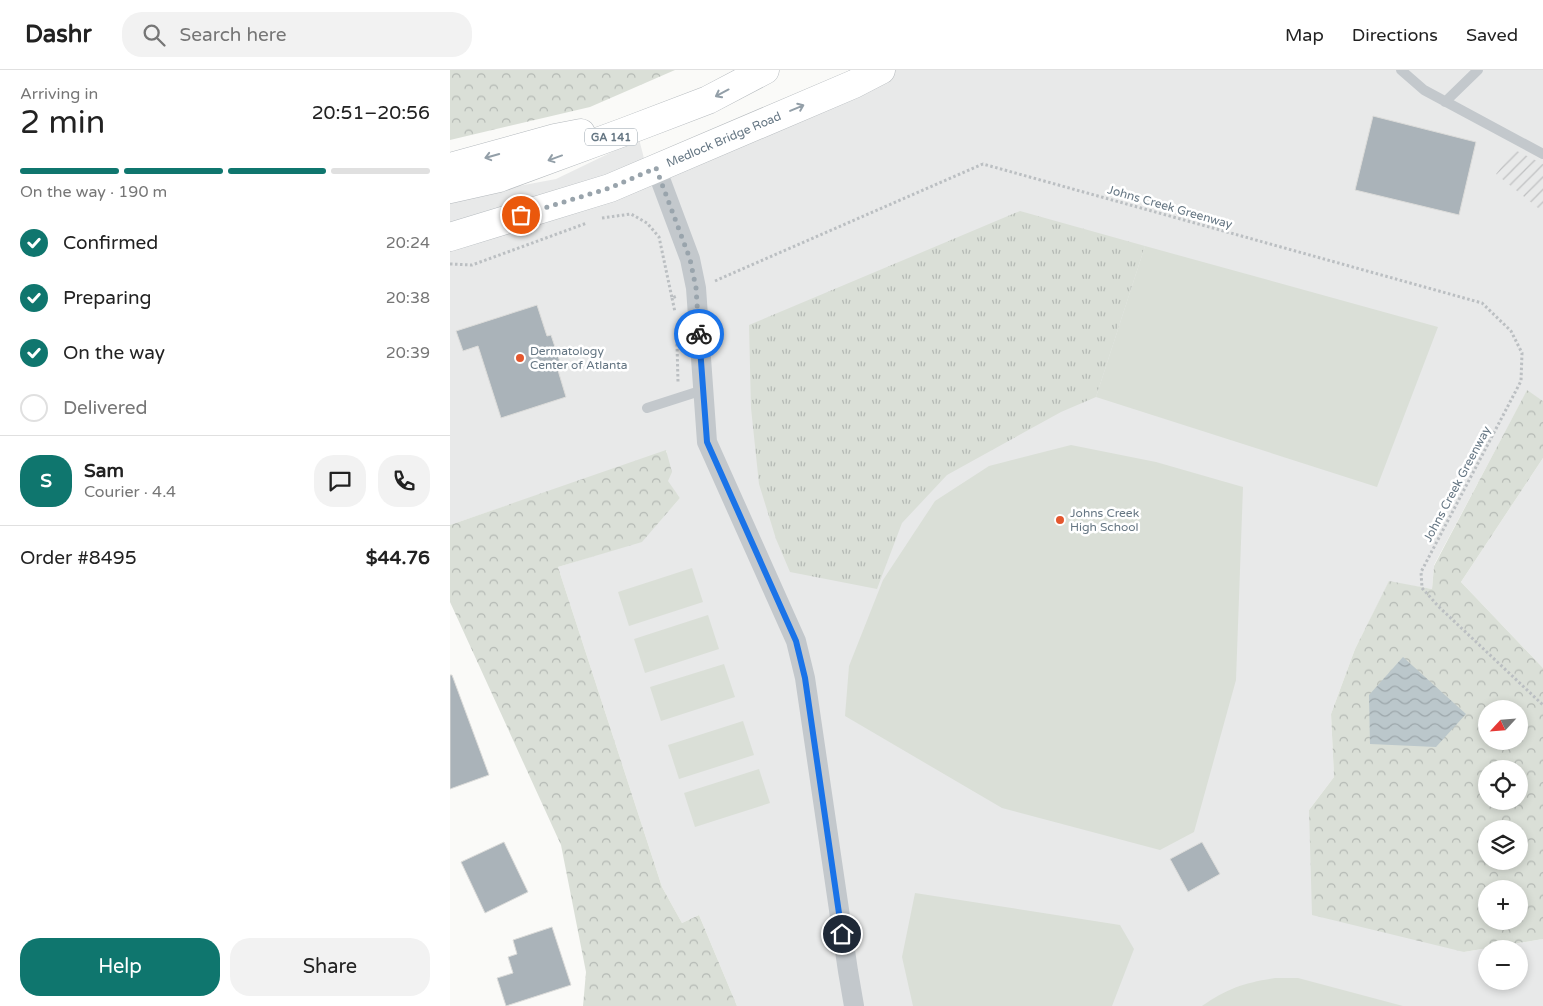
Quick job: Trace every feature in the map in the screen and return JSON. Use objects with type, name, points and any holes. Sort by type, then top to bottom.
[{"type":"highway","name":"GA 141","points":[[450,189],[499,178],[624,132],[708,100],[765,70]]},
{"type":"highway","name":"Medlock Bridge Road","points":[[450,236],[610,188],[854,84],[881,70]]},
{"type":"highway","points":[[450,168],[555,138],[603,129],[624,132]]},
{"type":"street","points":[[656,168],[690,259],[696,288],[707,442],[796,641],[805,678],[854,1006]]},
{"type":"lane","points":[[1401,70],[1424,90],[1543,154]]},
{"type":"lane","points":[[1445,102],[1478,70]]},
{"type":"lane","points":[[647,408],[703,390]]},
{"type":"path","name":"Johns Creek Greenway","points":[[672,298],[734,274],[983,164],[1482,303],[1511,331],[1522,353],[1521,381],[1421,572],[1422,588],[1438,606],[1543,706]]},
{"type":"path","points":[[599,218],[631,214],[647,223],[658,237],[676,317]]},
{"type":"path","points":[[450,264],[472,264],[591,221]]},
{"type":"path","points":[[677,344],[679,398]]},
{"type":"shaded area","name":"Johns Creek High School","points":[[868,70],[1543,70],[1543,401],[1527,391],[1434,565],[1432,589],[1389,582],[1355,649],[1331,714],[1334,777],[1309,810],[1464,952],[1478,950],[1478,990],[1528,990],[1528,941],[1543,939],[1543,1006],[737,1006],[699,915],[682,923],[662,887],[558,567],[642,541],[680,498],[667,481],[667,451],[450,525],[450,199],[556,179],[639,139],[647,170]]},
{"type":"shaded area","points":[[1515,150],[1543,164],[1543,170],[1539,173],[1543,176],[1543,212],[1496,174]]},
{"type":"shaded area","points":[[1543,458],[1543,668],[1461,582]]},
{"type":"green space","points":[[450,70],[675,70],[590,107],[450,140]]},
{"type":"green space","points":[[1020,211],[1145,246],[1096,397],[1061,412],[947,475],[902,523],[877,589],[790,572],[776,539],[759,484],[751,408],[749,325]]},
{"type":"green space","points":[[1145,246],[1438,327],[1377,487],[1096,397]]},
{"type":"green space","points":[[1527,390],[1543,401],[1543,458],[1461,582],[1543,668],[1543,939],[1528,941],[1478,940],[1478,950],[1464,952],[1312,915],[1309,810],[1334,777],[1331,714],[1355,649],[1389,581],[1432,589],[1434,566]]},
{"type":"green space","points":[[1071,445],[1156,462],[1243,487],[1236,680],[1194,832],[1160,850],[1002,808],[845,716],[849,666],[883,580],[935,501],[989,466]]},
{"type":"green space","points":[[666,450],[672,472],[668,481],[680,498],[642,542],[558,567],[662,887],[682,923],[699,915],[737,1006],[583,1006],[586,972],[561,845],[450,602],[450,525]]},
{"type":"green space","points":[[692,568],[703,602],[629,626],[618,592]]},
{"type":"green space","points":[[708,615],[719,649],[645,673],[634,639]]},
{"type":"green space","points":[[724,664],[735,697],[661,721],[650,687]]},
{"type":"green space","points":[[743,721],[754,755],[679,779],[668,745]]},
{"type":"green space","points":[[759,769],[770,803],[695,827],[684,793]]},
{"type":"green space","points":[[915,893],[1120,925],[1134,949],[1112,1006],[913,1006],[902,957]]},
{"type":"green space","points":[[1275,978],[1298,978],[1403,1006],[1202,1006],[1237,987]]},
{"type":"water","points":[[1403,657],[1466,714],[1436,747],[1370,744],[1369,695]]},
{"type":"building","points":[[1373,116],[1476,142],[1459,215],[1355,190]]},
{"type":"building","name":"Dermatology Center of Atlanta","points":[[537,305],[547,336],[551,335],[561,365],[557,367],[566,397],[501,418],[478,346],[463,351],[456,331]]},
{"type":"building","points":[[450,675],[452,675],[489,775],[450,789]]},
{"type":"building","points":[[504,842],[528,892],[485,913],[461,862]]},
{"type":"building","points":[[1202,842],[1220,874],[1188,892],[1170,859]]},
{"type":"building","points":[[552,927],[571,985],[506,1006],[497,978],[513,973],[508,957],[517,954],[513,940]]},
{"type":"way so far","points":[[521,215],[610,188],[656,168],[690,259],[696,288],[699,334]]},
{"type":"place","name":"Dermatology Center of Atlanta","points":[[520,358]]},
{"type":"place","name":"Johns Creek High School","points":[[1060,520]]},
{"type":"route","points":[[699,334],[707,442],[796,641],[805,678],[842,934]]}]
